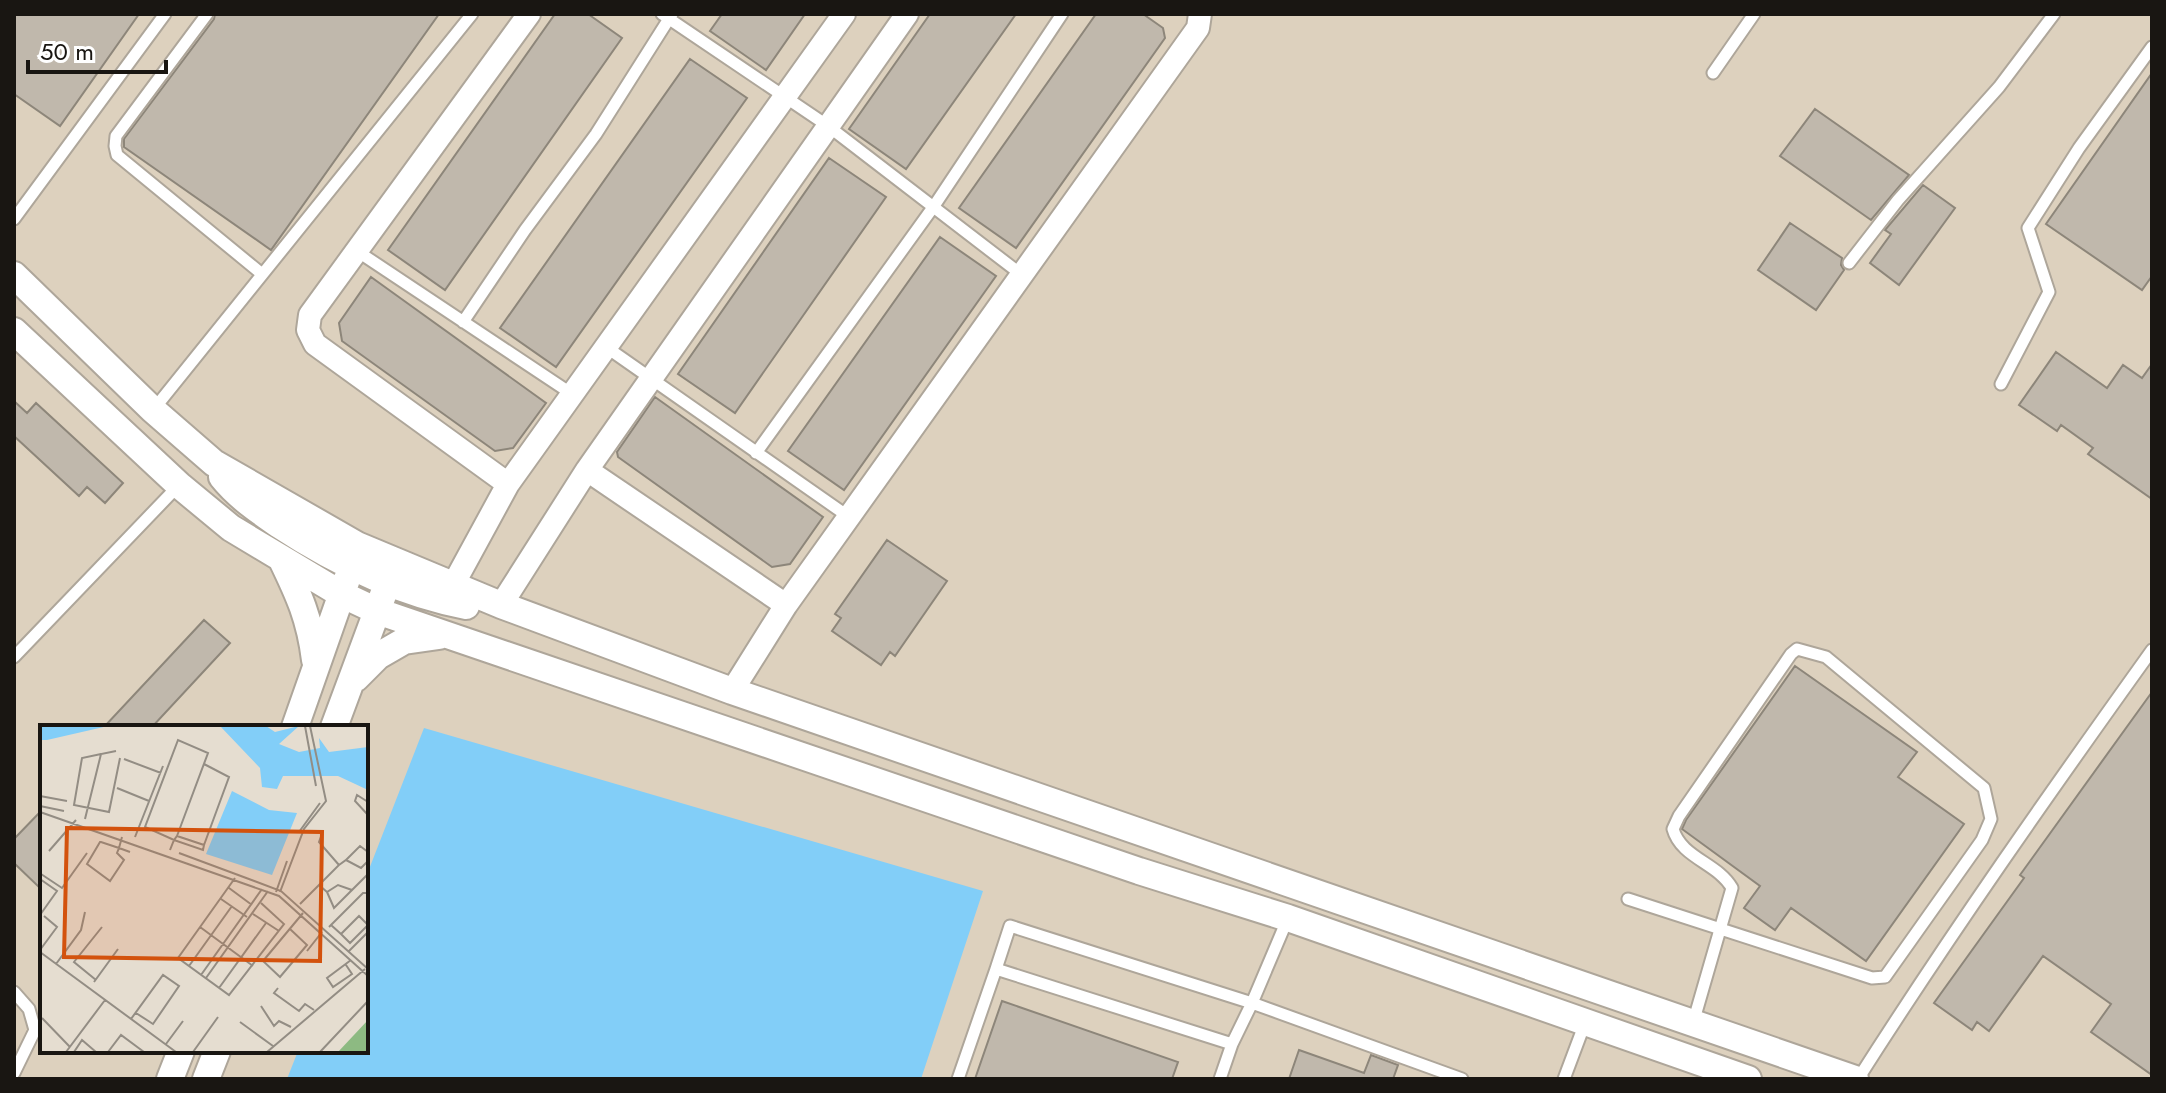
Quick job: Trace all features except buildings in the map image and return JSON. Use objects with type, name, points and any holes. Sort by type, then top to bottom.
[{"type":"street","points":[[508,484],[315,344],[308,330],[310,315],[529,14]]},
{"type":"street","points":[[453,585],[508,484],[844,14]]},
{"type":"street","points":[[509,608],[587,470],[907,14]]},
{"type":"street","points":[[732,691],[786,605],[1198,28],[1200,14]]},
{"type":"street","points":[[14,275],[153,410],[214,463],[357,545],[509,608],[732,691],[1856,1079]]},
{"type":"street","points":[[14,331],[179,485],[231,528],[341,594],[377,611],[1139,871],[1288,918],[1748,1079]]},
{"type":"street","points":[[214,463],[223,479],[245,502],[351,568],[387,584],[463,605],[509,608]]},
{"type":"street","points":[[587,470],[786,605]]},
{"type":"street","points":[[281,558],[312,630],[316,667]]},
{"type":"street","points":[[296,725],[351,568]]},
{"type":"street","points":[[335,725],[387,584]]},
{"type":"street","points":[[350,685],[378,656],[404,641],[447,635]]},
{"type":"street","points":[[1139,871],[1151,837]]},
{"type":"street","points":[[170,1079],[180,1053]]},
{"type":"street","points":[[206,1079],[216,1053]]},
{"type":"lane","points":[[14,219],[165,14]]},
{"type":"lane","points":[[207,14],[116,136],[115,146],[117,155],[262,274]]},
{"type":"lane","points":[[153,410],[472,14]]},
{"type":"lane","points":[[756,453],[934,206],[1062,14]]},
{"type":"lane","points":[[1713,73],[1754,14]]},
{"type":"lane","points":[[1849,263],[1898,200],[1999,87],[2054,14]]},
{"type":"lane","points":[[463,322],[525,230],[596,134],[668,16],[828,126],[1022,275]]},
{"type":"lane","points":[[2001,384],[2049,292],[2028,228],[2079,148],[2152,47]]},
{"type":"lane","points":[[357,251],[572,394]]},
{"type":"lane","points":[[606,347],[849,517]]},
{"type":"lane","points":[[17,649],[179,485]]},
{"type":"lane","points":[[1628,899],[1720,930],[1872,978],[1885,977],[1982,840],[1991,819],[1984,788],[1826,657],[1797,649],[1756,704],[1673,829],[1682,847],[1726,878],[1732,888],[1720,930],[1693,1023]]},
{"type":"lane","points":[[1856,1079],[1926,973],[2152,650]]},
{"type":"lane","points":[[1220,1079],[1232,1044],[1288,918]]},
{"type":"lane","points":[[958,1079],[1010,926],[1252,1003],[1462,1079]]},
{"type":"lane","points":[[996,969],[1232,1044]]},
{"type":"lane","points":[[14,992],[29,1009],[35,1030],[14,1073]]},
{"type":"lane","points":[[1564,1079],[1585,1023]]},
{"type":"shaded area","points":[[14,14],[2152,14],[2152,1079],[14,1079]]},
{"type":"water","points":[[424,728],[983,891],[921,1079],[287,1079],[297,1053],[368,1053],[368,872]]}]
